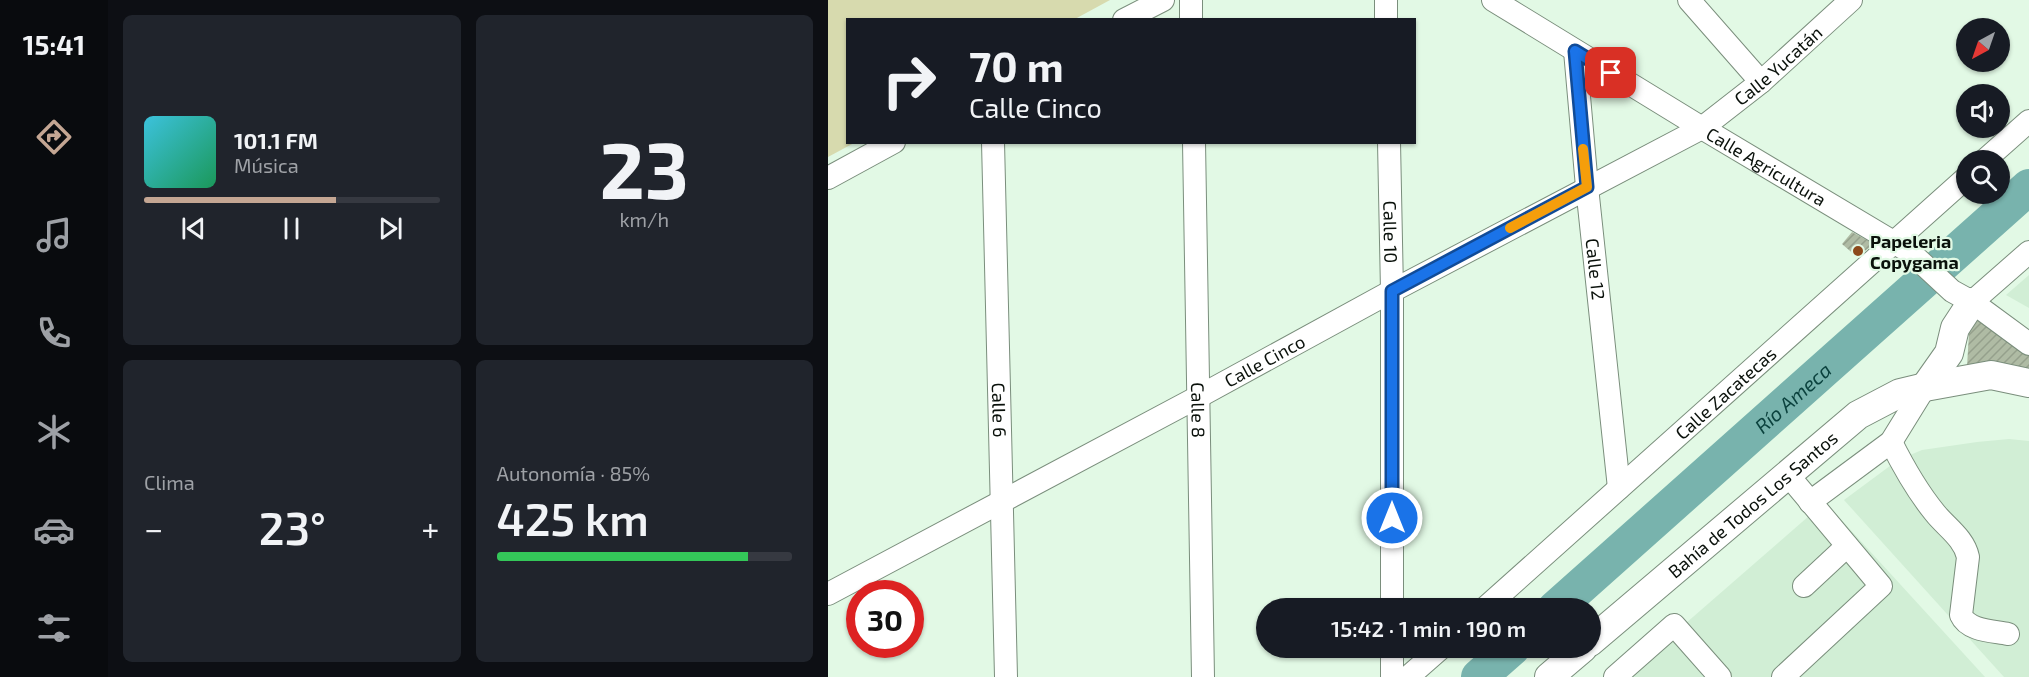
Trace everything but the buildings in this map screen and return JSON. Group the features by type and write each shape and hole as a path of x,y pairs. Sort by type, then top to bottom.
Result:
{"main road":[{"path":"1926,387 1949,353 1962,296"},
{"name":"Bahía de Todos Los Santos","path":"1601,633 1858,415 1900,393 1926,387 1991,375 2029,383"},
{"path":"1549,677 1571,658"}],"street":[{"path":"1129,11 1163,0"},
{"path":"1191,0 1191,18"},
{"path":"1386,0 1386,18"},
{"name":"Calle Agricultura","path":"1493,0 1902,247 1962,296 2029,344"},
{"path":"1689,0 1761,82"},
{"name":"Calle Yucatán","path":"1702,128 1761,82 1851,0"},
{"name":"Calle 12","path":"1575,51 1619,488"},
{"path":"1996,150 2029,121"},
{"name":"Calle Cinco","path":"828,594 1587,187 1702,128"},
{"path":"828,178 890,144"},
{"name":"Calle 6","path":"993,144 1006,677"},
{"name":"Calle 8","path":"1194,144 1203,677"},
{"name":"Calle 10","path":"1389,144 1392,291 1392,598"},
{"name":"Calle Zacatecas","path":"1496,598 1619,488 1902,247 1956,188"},
{"path":"1962,296 2029,252"},
{"path":"1810,502 1891,442 1926,387"},
{"path":"1891,442 1904,467 1934,512 1966,548 1968,556 1961,615 1964,621 1971,626 2008,634"},
{"path":"1783,677 1881,586 1788,475"},
{"path":"1804,586 1847,546"},
{"path":"1615,677 1674,625 1720,677"},
{"path":"1392,658 1392,677"},
{"path":"1408,677 1429,658"}],"shaded area":[{"path":"828,0 1110,0 1077,18 846,18 846,144 852,144 828,157"},
{"path":"2029,275 2029,308 2006,295"},
{"path":"2009,439 2029,441 2029,677 2004,677 1844,500 1898,460 1922,450"},
{"path":"1825,502 1985,677 1624,677"}],"waterway":[{"name":"Río Ameca","path":"1567,598 2029,187"},
{"name":"Río Ameca","path":"1479,677 1501,658"}],"slow traffic":[{"path":"1510,228 1587,187 1583,149"}],"place":[{"name":"Papeleria Copygama","path":"1858,251"}],"route":[{"path":"1392,518 1392,291 1587,187 1575,51 1611,73"}]}
